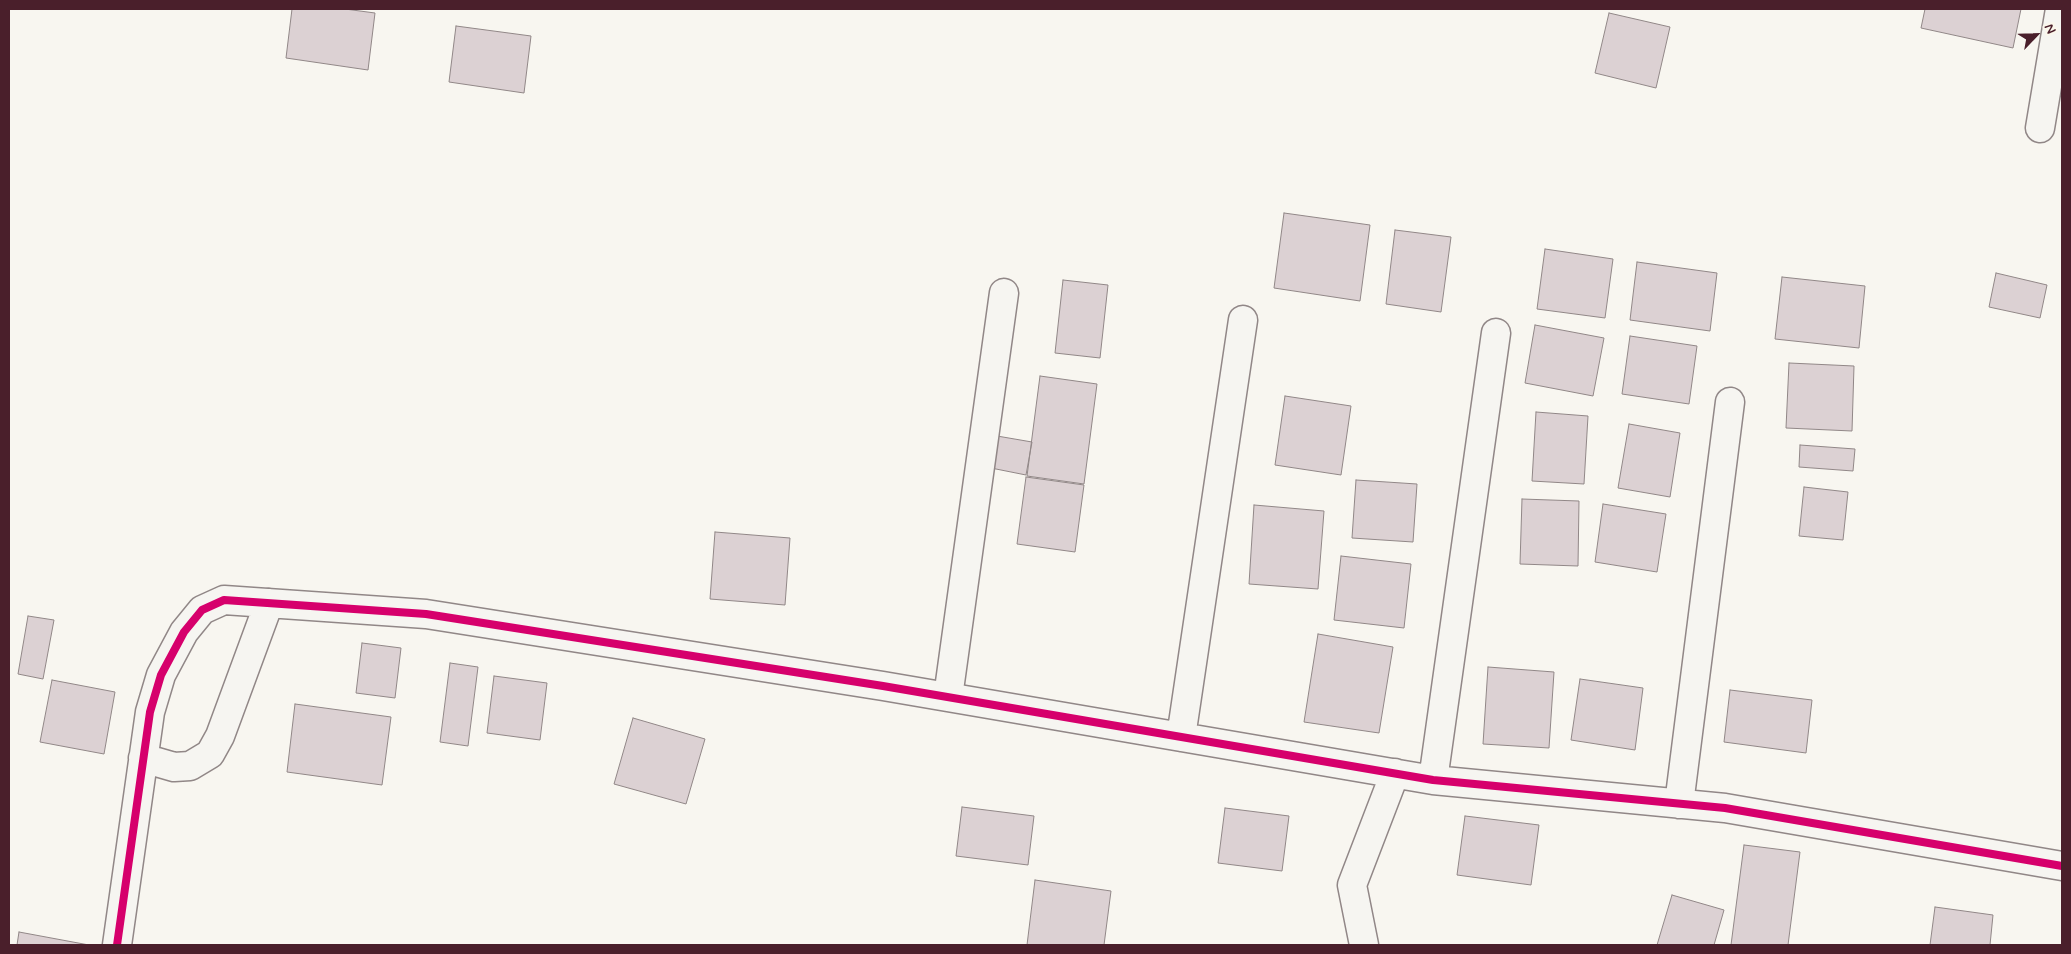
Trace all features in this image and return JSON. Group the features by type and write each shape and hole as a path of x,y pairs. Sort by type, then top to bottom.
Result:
{"street":[{"path":"2040,128 2060,9"},
{"path":"948,697 1004,293"},
{"path":"1181,736 1244,320"},
{"path":"1433,780 1496,333"},
{"path":"1679,804 1730,402"},
{"path":"117,945 150,712 161,675 184,632 202,610 224,600 426,614 948,697 1433,780 1725,808 2062,866"},
{"path":"143,758 174,767 190,766 210,754 220,736 268,603"},
{"path":"1364,945 1352,885 1395,773"}],"building":[{"path":"292,9 345,9 375,13 368,70 286,58"},
{"path":"1925,9 2021,9 2013,48 1921,28"},
{"path":"1609,13 1670,27 1656,88 1595,73"},
{"path":"456,26 531,36 524,93 449,82"},
{"path":"1284,213 1370,225 1360,301 1274,288"},
{"path":"1395,230 1451,237 1441,312 1386,304"},
{"path":"1545,249 1613,259 1605,318 1537,309"},
{"path":"1637,262 1717,273 1710,331 1630,320"},
{"path":"1996,273 2047,285 2040,318 1989,307"},
{"path":"1782,277 1865,286 1859,348 1775,339"},
{"path":"1063,280 1108,285 1100,358 1055,353"},
{"path":"1535,325 1604,338 1593,396 1525,383"},
{"path":"1630,336 1697,346 1689,404 1622,394"},
{"path":"1789,363 1854,366 1852,431 1786,428"},
{"path":"1040,376 1097,384 1084,484 1027,476"},
{"path":"1285,396 1351,406 1341,475 1275,465"},
{"path":"1536,412 1588,416 1584,484 1532,481"},
{"path":"1629,424 1680,433 1670,497 1618,488"},
{"path":"997,436 1032,442 1026,475 991,468"},
{"path":"1800,445 1855,449 1853,471 1799,467"},
{"path":"1026,477 1084,485 1075,552 1017,544"},
{"path":"1356,480 1417,484 1413,542 1352,538"},
{"path":"1804,487 1848,492 1843,540 1799,536"},
{"path":"1522,499 1579,501 1578,566 1520,564"},
{"path":"1603,504 1666,514 1657,572 1595,562"},
{"path":"1254,505 1324,511 1318,589 1249,584"},
{"path":"715,532 790,538 785,605 710,599"},
{"path":"1341,556 1411,564 1404,628 1334,620"},
{"path":"28,616 54,620 43,679 18,674"},
{"path":"1318,634 1393,647 1379,733 1304,722"},
{"path":"362,643 401,648 395,698 356,693"},
{"path":"450,663 478,667 468,746 440,742"},
{"path":"1488,667 1554,672 1549,748 1483,744"},
{"path":"494,676 547,683 540,740 487,733"},
{"path":"1580,679 1643,688 1635,750 1571,740"},
{"path":"52,680 115,692 104,754 40,742"},
{"path":"1730,690 1812,700 1806,753 1724,742"},
{"path":"295,704 391,717 382,785 287,772"},
{"path":"633,718 705,739 686,804 614,784"},
{"path":"962,807 1034,816 1028,865 956,856"},
{"path":"1225,808 1289,816 1282,871 1218,863"},
{"path":"1465,816 1539,825 1531,885 1457,875"},
{"path":"1744,845 1800,852 1788,945 1731,945"},
{"path":"1035,880 1111,891 1104,945 1027,945"},
{"path":"1672,895 1724,910 1714,945 1657,945"},
{"path":"1935,907 1993,915 1990,945 1930,945"},
{"path":"19,932 89,945 17,945"}],"cycle path":[{"path":"117,945 150,712 161,675 184,632 202,610 224,600 426,614 883,686 1433,780 1725,808 2062,866"}]}
